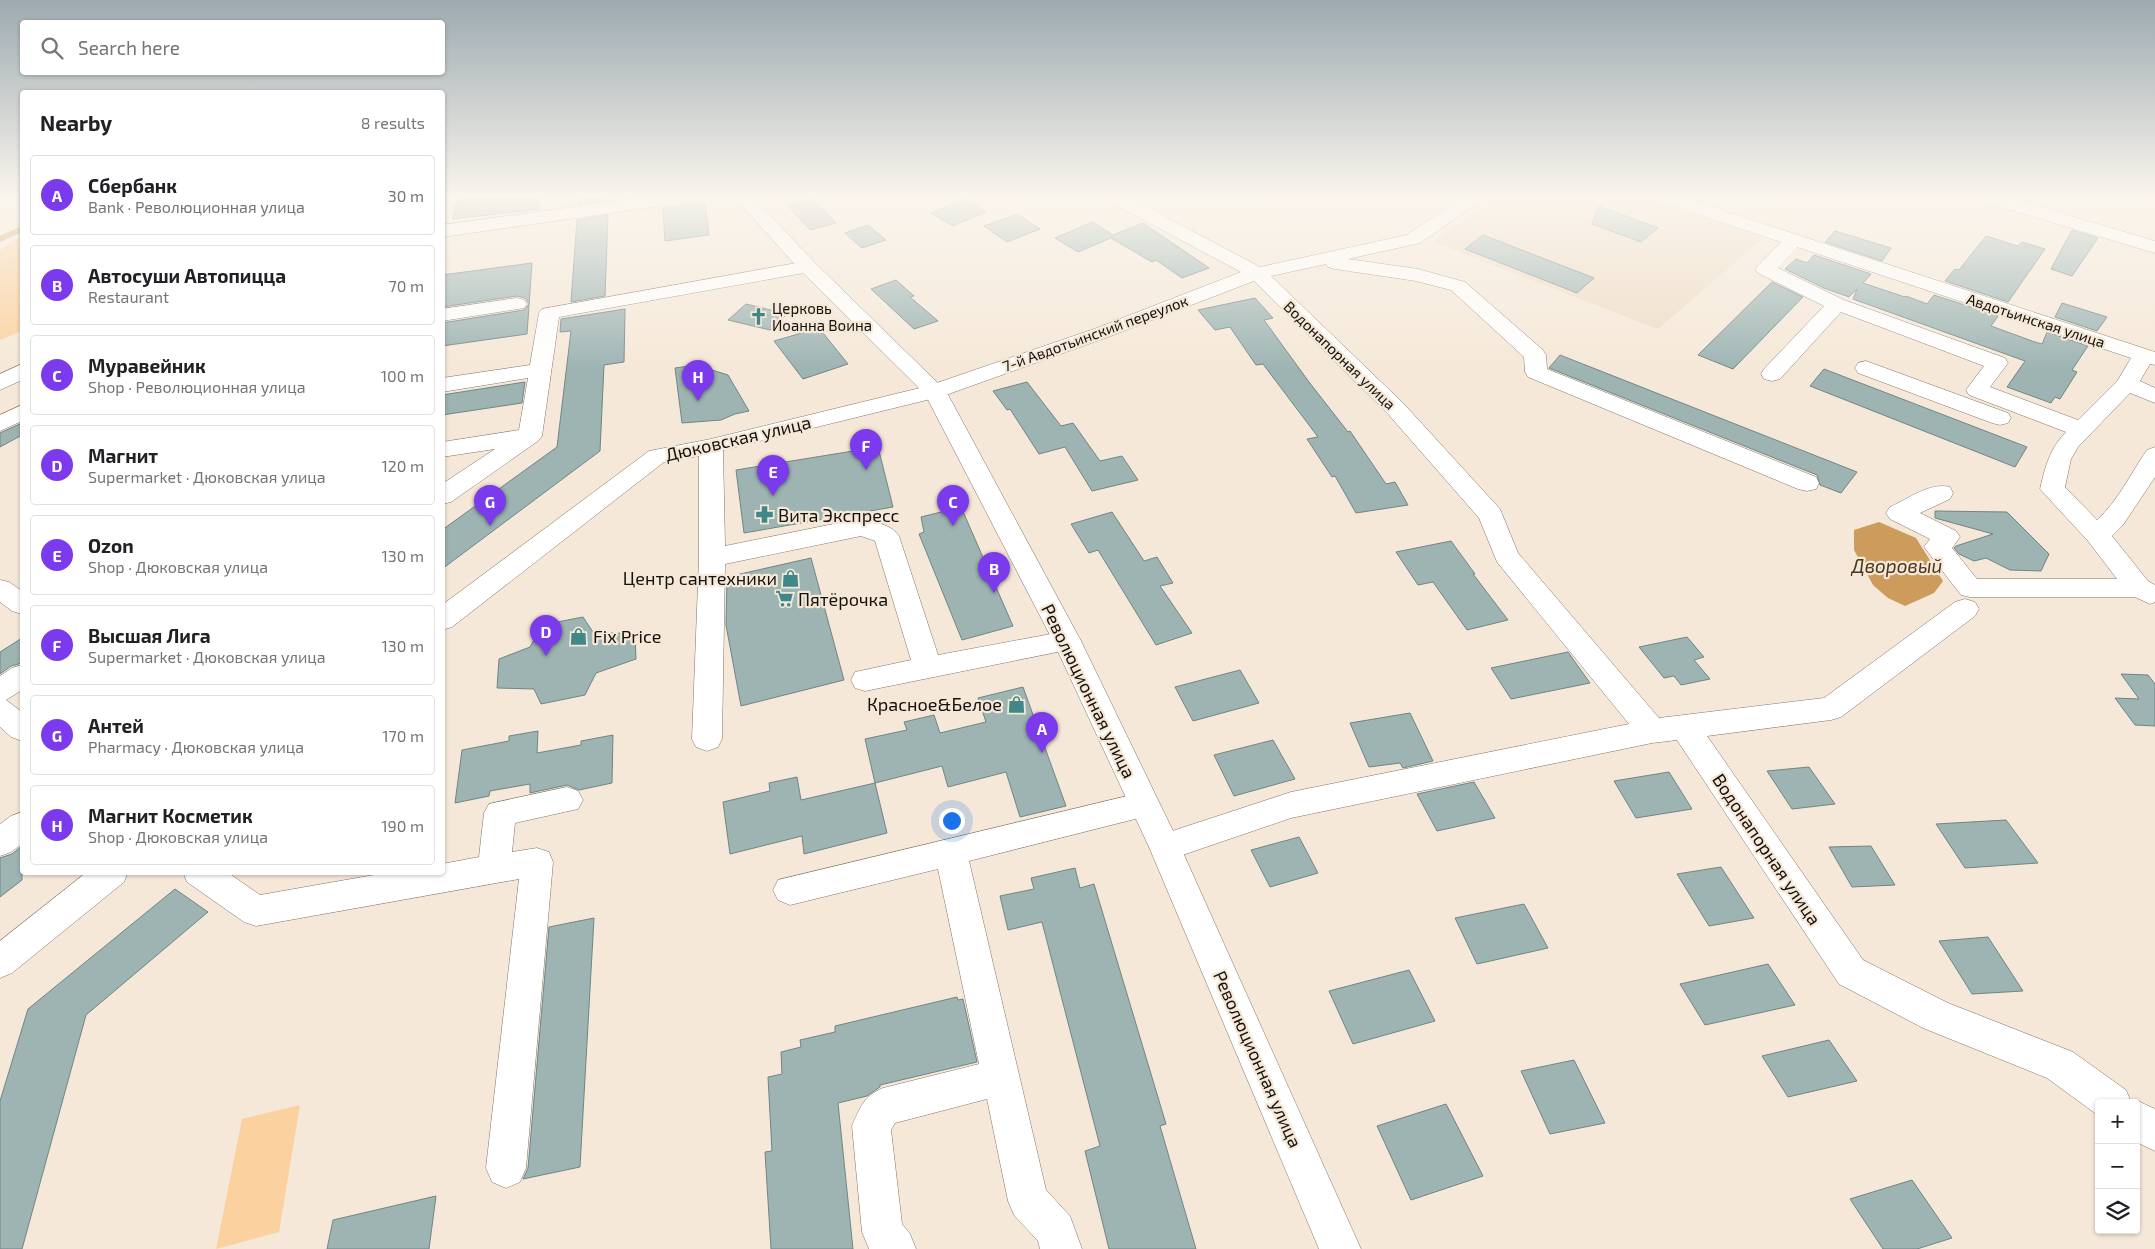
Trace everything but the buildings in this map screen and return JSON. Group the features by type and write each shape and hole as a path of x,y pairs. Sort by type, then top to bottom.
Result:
{"street":[{"name":"Революционная улица","path":"796,254 935,391 1068,641 1165,847 1340,1249"},
{"name":"Водонапорная улица","path":"1220,254 1257,274 1396,409 1491,515 1506,556 1652,731"},
{"name":"7-й Авдотьинский переулок","path":"935,391 1102,332 1257,274 1342,254"},
{"path":"1780,254 1765,269 1837,304 1997,363 1977,390 2074,436"},
{"name":"Авдотьинская улица","path":"1837,254 2150,357"},
{"path":"1315,260 1418,274 1458,286 1535,355 1536,372 1807,483"},
{"path":"445,494 530,436 549,313 808,267"},
{"path":"445,316 517,304"},
{"path":"1772,374 1837,304"},
{"path":"2147,593 2097,534 2052,489 2059,459 2074,436 2127,384 2150,357"},
{"path":"1866,368 2074,436"},
{"path":"445,385 540,370"},
{"path":"0,383 20,372"},
{"path":"2127,384 2155,396"},
{"name":"Дюковская улица","path":"445,618 657,456 711,446 935,391"},
{"path":"0,424 20,413"},
{"path":"445,450 530,436"},
{"path":"707,739 712,558 711,446"},
{"path":"2097,534 2114,519 2151,465 2155,455"},
{"path":"1941,493 1899,513 1946,537 1937,547 1970,588 2147,593"},
{"path":"712,558 863,527 886,536 928,668"},
{"path":"0,589 20,603"},
{"path":"1165,847 1291,805 1652,731 1831,710 1966,609"},
{"path":"865,680 1068,641"},
{"path":"0,691 20,677"},
{"path":"0,710 20,727"},
{"name":"Водонапорная улица","path":"1684,726 1851,972 1936,1016 2060,1065 2107,1099"},
{"path":"494,869 500,814 567,800"},
{"path":"790,890 1144,805"},
{"path":"0,842 20,827"},
{"path":"951,852 1028,1201 1056,1230 1061,1249"},
{"path":"203,875 256,911 537,862 506,1168"},
{"path":"0,962 108,875"},
{"path":"895,1249 882,1232 871,1126 883,1107 1001,1077"},
{"path":"2140,1122 2155,1132"}],"shaded area":[{"path":"0,254 20,254 20,332 0,340"},
{"path":"1465,254 1744,254 1658,329"},
{"path":"300,1105 279,1232 216,1249 242,1119"}],"water":[{"name":"Дворовый","path":"1879,522 1916,538 1943,581 1934,593 1905,606 1888,598 1873,585 1854,550 1854,530"}],"place":[{"name":"Церковь Иоанна Воина","path":"758,317"},
{"name":"Магнит Косметик","path":"698,401"},
{"name":"Высшая Лига","path":"866,470"},
{"name":"Ozon","path":"773,496"},
{"name":"Вита Экспресс","path":"764,515"},
{"name":"Антей","path":"490,526"},
{"name":"Муравейник","path":"953,526"},
{"name":"Центр сантехники","path":"791,578"},
{"name":"Автосуши Автопицца","path":"994,593"},
{"name":"Пятёрочка","path":"784,599"},
{"name":"Fix Price","path":"579,636"},
{"name":"Магнит","path":"546,656"},
{"name":"Красное&Белое","path":"1016,704"},
{"name":"Сбербанк","path":"1042,753"}]}
